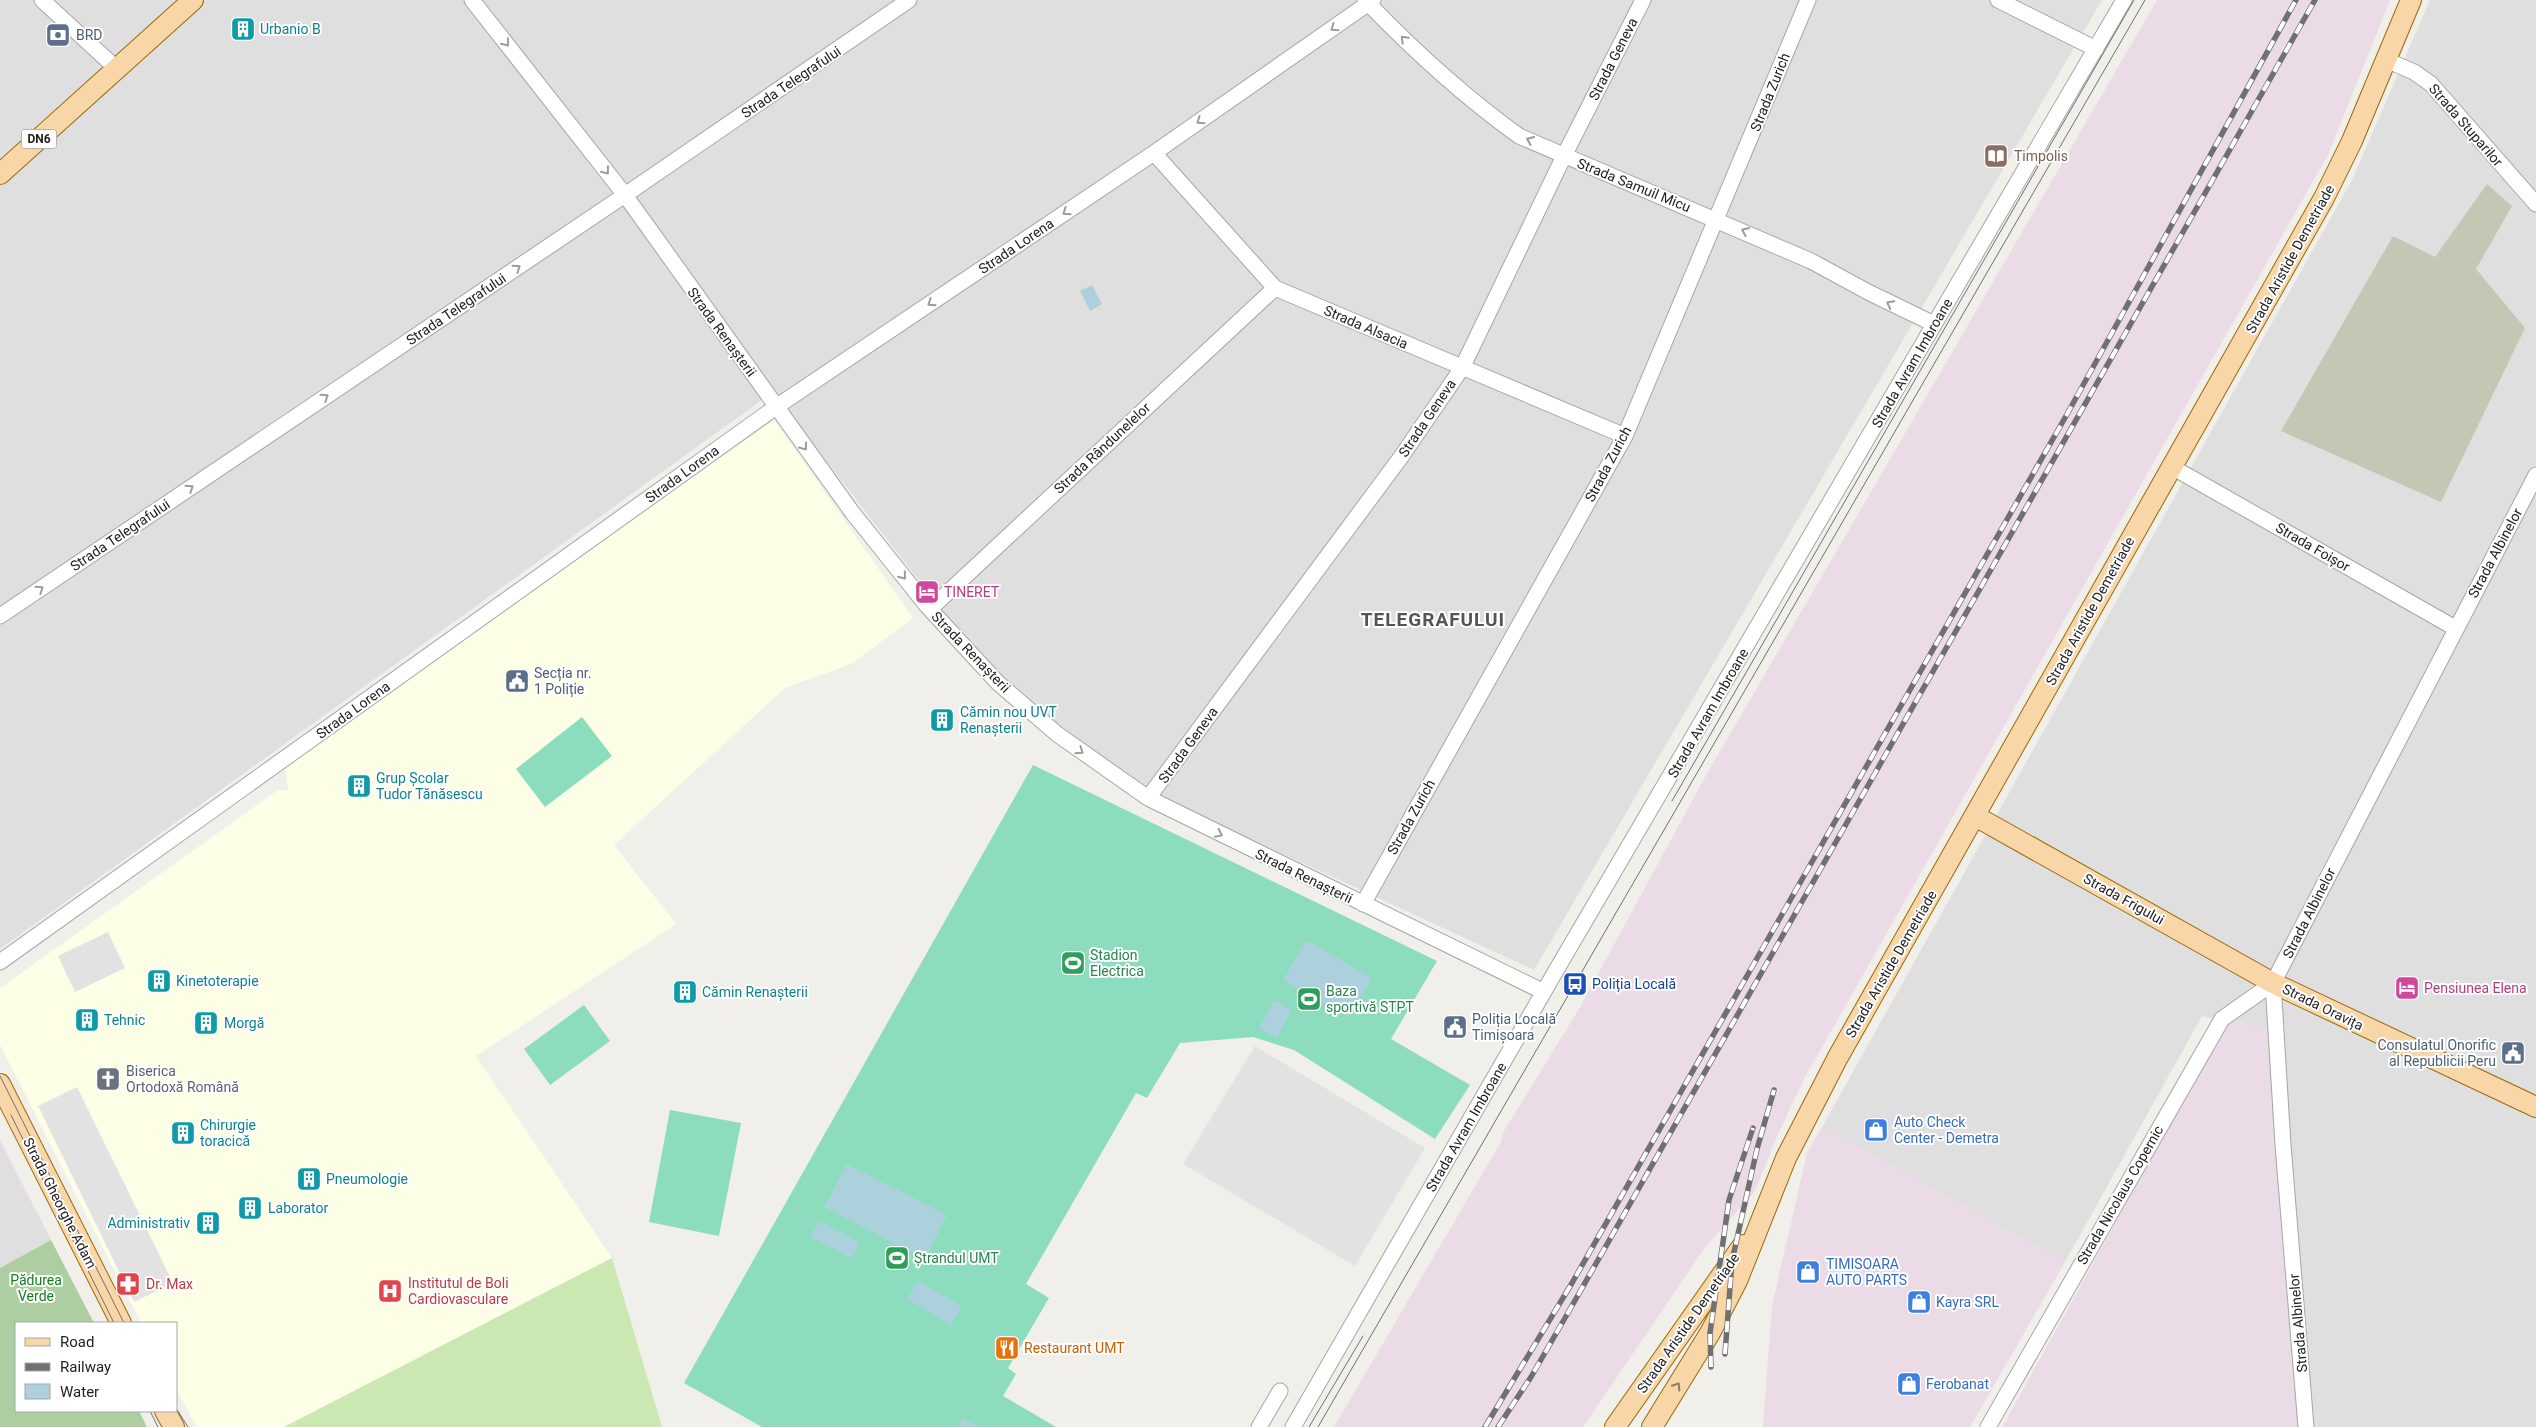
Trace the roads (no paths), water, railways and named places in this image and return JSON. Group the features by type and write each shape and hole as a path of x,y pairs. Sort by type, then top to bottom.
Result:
{"main road":[{"name":"DN6","path":"0,174 193,0"},
{"name":"Strada Aristide Demetriade","path":"1652,1427 1719,1316 1737,1281 1760,1218 1805,1118 2339,171 2411,0"},
{"name":"Strada Frigului","path":"1975,816 2273,983"},
{"name":"Strada Oravița","path":"2273,983 2536,1107"},
{"name":"Strada Gheorghe Adam","path":"0,1084 120,1322"},
{"name":"Strada Aristide Demetriade","path":"1615,1427 1760,1218"},
{"path":"166,1412 174,1427"}],"street":[{"path":"42,0 117,69"},
{"name":"Strada Telegrafului","path":"0,616 624,195 909,0"},
{"name":"Strada Geneva","path":"1148,798 1401,457 1462,368 1564,156 1643,0"},
{"name":"Strada Zurich","path":"1362,904 1625,436 1718,219 1808,0"},
{"path":"1998,0 2096,49"},
{"name":"Strada Avram Imbroane","path":"1293,1427 1544,992 2124,0"},
{"name":"Strada Samuil Micu","path":"1369,1 1435,71 1484,111 1519,136 1718,219 1811,261 1868,292 1934,324"},
{"name":"Strada Lorena","path":"0,962 776,407 1154,153 1369,1"},
{"name":"Strada Renașterii","path":"474,2 624,195 852,512 930,608 997,682 1057,734 1148,798 1544,992"},
{"name":"Strada Stuparilor","path":"2386,60 2414,72 2431,84 2536,204"},
{"name":"Strada Alsacia","path":"1154,153 1275,288 1625,436"},
{"name":"Strada Rândunelelor","path":"930,608 1275,288"},
{"name":"Strada Foișor","path":"2172,467 2455,628"},
{"name":"Strada Albinelor","path":"2306,1427 2283,1145 2273,983 2455,628 2536,475"},
{"name":"Strada Nicolaus Copernic","path":"1988,1427 2222,1019 2273,983"},
{"path":"1259,1427 1280,1391"}],"water":[{"path":"1092,285 1102,304 1090,311 1080,291"},
{"path":"1306,940 1372,978 1349,1017 1283,980"},
{"path":"1274,1000 1292,1010 1277,1038 1259,1028"},
{"path":"847,1164 947,1215 925,1259 824,1207"},
{"path":"819,1221 860,1242 852,1258 811,1237"},
{"path":"918,1281 962,1306 951,1325 907,1299"},
{"path":"963,1418 979,1427 958,1427"}],"tram line":[{"path":"1672,801 2134,0"},
{"path":"1318,1427 2145,0"},
{"path":"0,1076 123,1322"},
{"path":"11,1115 114,1322"},
{"path":"1309,1427 1363,1336"},
{"path":"178,1411 188,1427"},
{"path":"150,1412 158,1427"}],"railway":[{"path":"1485,1427 1572,1283 2066,416 2296,0"},
{"path":"1498,1427 1531,1377 1569,1311 2315,0"},
{"path":"1725,1354 1732,1261 1757,1149 1774,1090"},
{"path":"1711,1367 1710,1333 1729,1200 1753,1128"}],"place":[{"name":"Urbanio B","path":"243,29"},
{"name":"BRD","path":"58,35"},
{"name":"Timpolis","path":"1996,156"},
{"name":"TINERET","path":"927,592"},
{"name":"Secția nr. 1 Poliție","path":"517,681"},
{"name":"Cămin nou UVT Renașterii","path":"942,720"},
{"name":"Grup Școlar Tudor Tănăsescu","path":"359,786"},
{"name":"Stadion Electrica","path":"1073,963"},
{"name":"Kinetoterapie","path":"159,981"},
{"name":"Poliția Locală","path":"1575,984"},
{"name":"Pensiunea Elena","path":"2407,988"},
{"name":"Cămin Renașterii","path":"685,992"},
{"name":"Baza sportivă STPT","path":"1309,999"},
{"name":"Tehnic","path":"87,1020"},
{"name":"Morgă","path":"206,1023"},
{"name":"Poliția Locală Timișoara","path":"1455,1027"},
{"name":"Consulatul Onorific al Republicii Peru","path":"2513,1053"},
{"name":"Biserica Ortodoxă Română","path":"108,1079"},
{"name":"Auto Check Center - Demetra","path":"1876,1130"},
{"name":"Chirurgie toracică","path":"183,1133"},
{"name":"Pneumologie","path":"309,1179"},
{"name":"Laborator","path":"250,1208"},
{"name":"Administrativ","path":"208,1223"},
{"name":"Ștrandul UMT","path":"897,1258"},
{"name":"TIMISOARA AUTO PARTS","path":"1808,1272"},
{"name":"Dr. Max","path":"128,1284"},
{"name":"Institutul de Boli Cardiovasculare","path":"390,1291"},
{"name":"Kayra SRL","path":"1919,1302"},
{"name":"Restaurant UMT","path":"1007,1348"},
{"name":"Ferobanat","path":"1909,1384"}],"district":[{"name":"TELEGRAFULUI","path":"1433,619"}],"park label":[{"name":"Pădurea Verde","path":"36,1288"}]}
